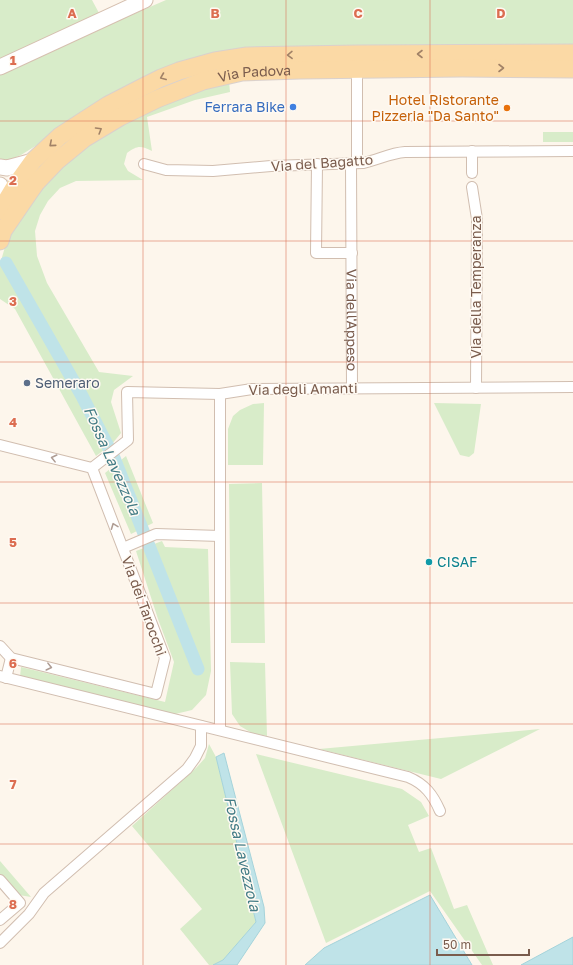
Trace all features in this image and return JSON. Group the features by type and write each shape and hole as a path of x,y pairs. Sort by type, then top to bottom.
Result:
{"main road":[{"name":"Via Padova","path":"0,241 4,231 6,206 33,161 60,136 108,105 161,78 179,71 215,61 300,70 357,61 573,53"},
{"name":"Via Padova","path":"357,61 462,68 569,70"},
{"name":"Via Padova","path":"6,206 29,193 36,183 57,161 85,138 120,117 157,98 203,81 241,64"}],"street":[{"path":"0,67 145,0"},
{"name":"Via dell'Appeso","path":"352,388 352,253 357,61"},
{"path":"472,151 472,173"},
{"name":"Via del Bagatto","path":"144,164 166,170 213,171 271,166 354,163 372,161 398,152 573,151"},
{"path":"0,167 7,168 33,161"},
{"name":"Via dell'Appeso","path":"317,164 316,253 352,253"},
{"path":"0,185 6,206"},
{"name":"Via della Temperanza","path":"472,187 477,219 476,388"},
{"name":"Via degli Amanti","path":"92,468 128,440 127,392 220,394 252,389 573,387"},
{"path":"220,394 220,730"},
{"path":"0,444 92,468"},
{"name":"Via dei Tarocchi","path":"11,658 156,694 165,658 92,468"},
{"path":"123,548 156,534 220,536"},
{"path":"0,646 11,658 3,677 408,777 416,781 427,790 434,799 440,811"},
{"path":"0,943 30,914 44,893 187,769 196,758 201,746 201,726"},
{"path":"0,880 30,914"},
{"path":"0,920 20,903"}],"green space":[{"path":"0,0 92,0 106,26 166,0 573,0 573,47 242,49 75,117 21,155 11,159 2,160 0,159"},
{"path":"229,81 230,92 195,100 147,117 152,151 141,147 133,149 127,153 124,164 128,171 143,180 76,181 60,188 48,201 40,215 35,231 37,256 47,283 99,372 133,376 114,390 111,402 121,433 112,444 96,456 15,309 0,299 0,264 5,247 19,219 40,188 65,161 134,115"},
{"path":"543,132 573,132 573,142 543,142"},
{"path":"264,403 263,465 228,465 228,429 233,416 240,410 253,404"},
{"path":"434,403 481,404 474,453 469,457 460,455"},
{"path":"126,456 153,523 131,534 105,473"},
{"path":"262,483 265,643 231,643 229,484"},
{"path":"162,541 165,547 208,549 211,671 206,695 192,710 171,715 20,677 21,667 165,702 174,662 158,619 136,551"},
{"path":"230,662 265,663 267,736 252,733 240,726 232,714"},
{"path":"540,729 441,779 319,749"},
{"path":"209,744 216,757 256,922 223,960 213,965 209,965 180,929 202,909 132,826 197,767 205,758"},
{"path":"256,754 402,789 421,802 429,816 408,825 419,852 431,848 454,909 467,905 493,965 482,965 430,891 326,943"},
{"path":"0,861 31,897 19,895 0,874"}],"water":[{"path":"224,753 264,907 265,923 237,965 213,965 223,960 256,922 216,757"},
{"path":"430,895 472,965 305,965 324,948"},
{"path":"573,937 573,965 521,965"}],"waterway":[{"name":"Fossa Lavezzola","path":"6,263 82,396 114,458 198,669"}],"place":[{"name":"Ferrara Bike","path":"293,107"},
{"name":"Hotel Ristorante Pizzeria \"Da Santo\"","path":"507,108"},
{"name":"Semeraro","path":"27,383"},
{"name":"CISAF","path":"429,562"}]}
